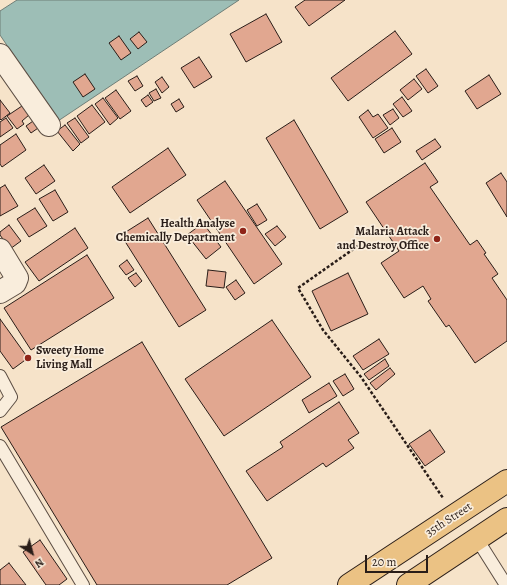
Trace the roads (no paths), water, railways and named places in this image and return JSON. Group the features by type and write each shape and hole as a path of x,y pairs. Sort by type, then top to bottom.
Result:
{"main road":[{"name":"35th Street","path":"349,585 455,517 507,481"},
{"path":"408,585 507,519"}],"street":[{"path":"0,55 49,125"},
{"path":"0,250 17,278 15,282 0,292"}],"lane":[{"path":"0,376 11,397 0,411"},
{"path":"0,446 83,585"},
{"path":"477,539 506,585"}],"water":[{"path":"17,0 239,0 58,121 0,35 0,11"}],"place":[{"name":"Health Analyse Chemically Department","path":"243,231"},
{"name":"Malaria Attack and Destroy Office","path":"437,239"},
{"name":"Sweety Home Living Mall","path":"28,358"}]}
